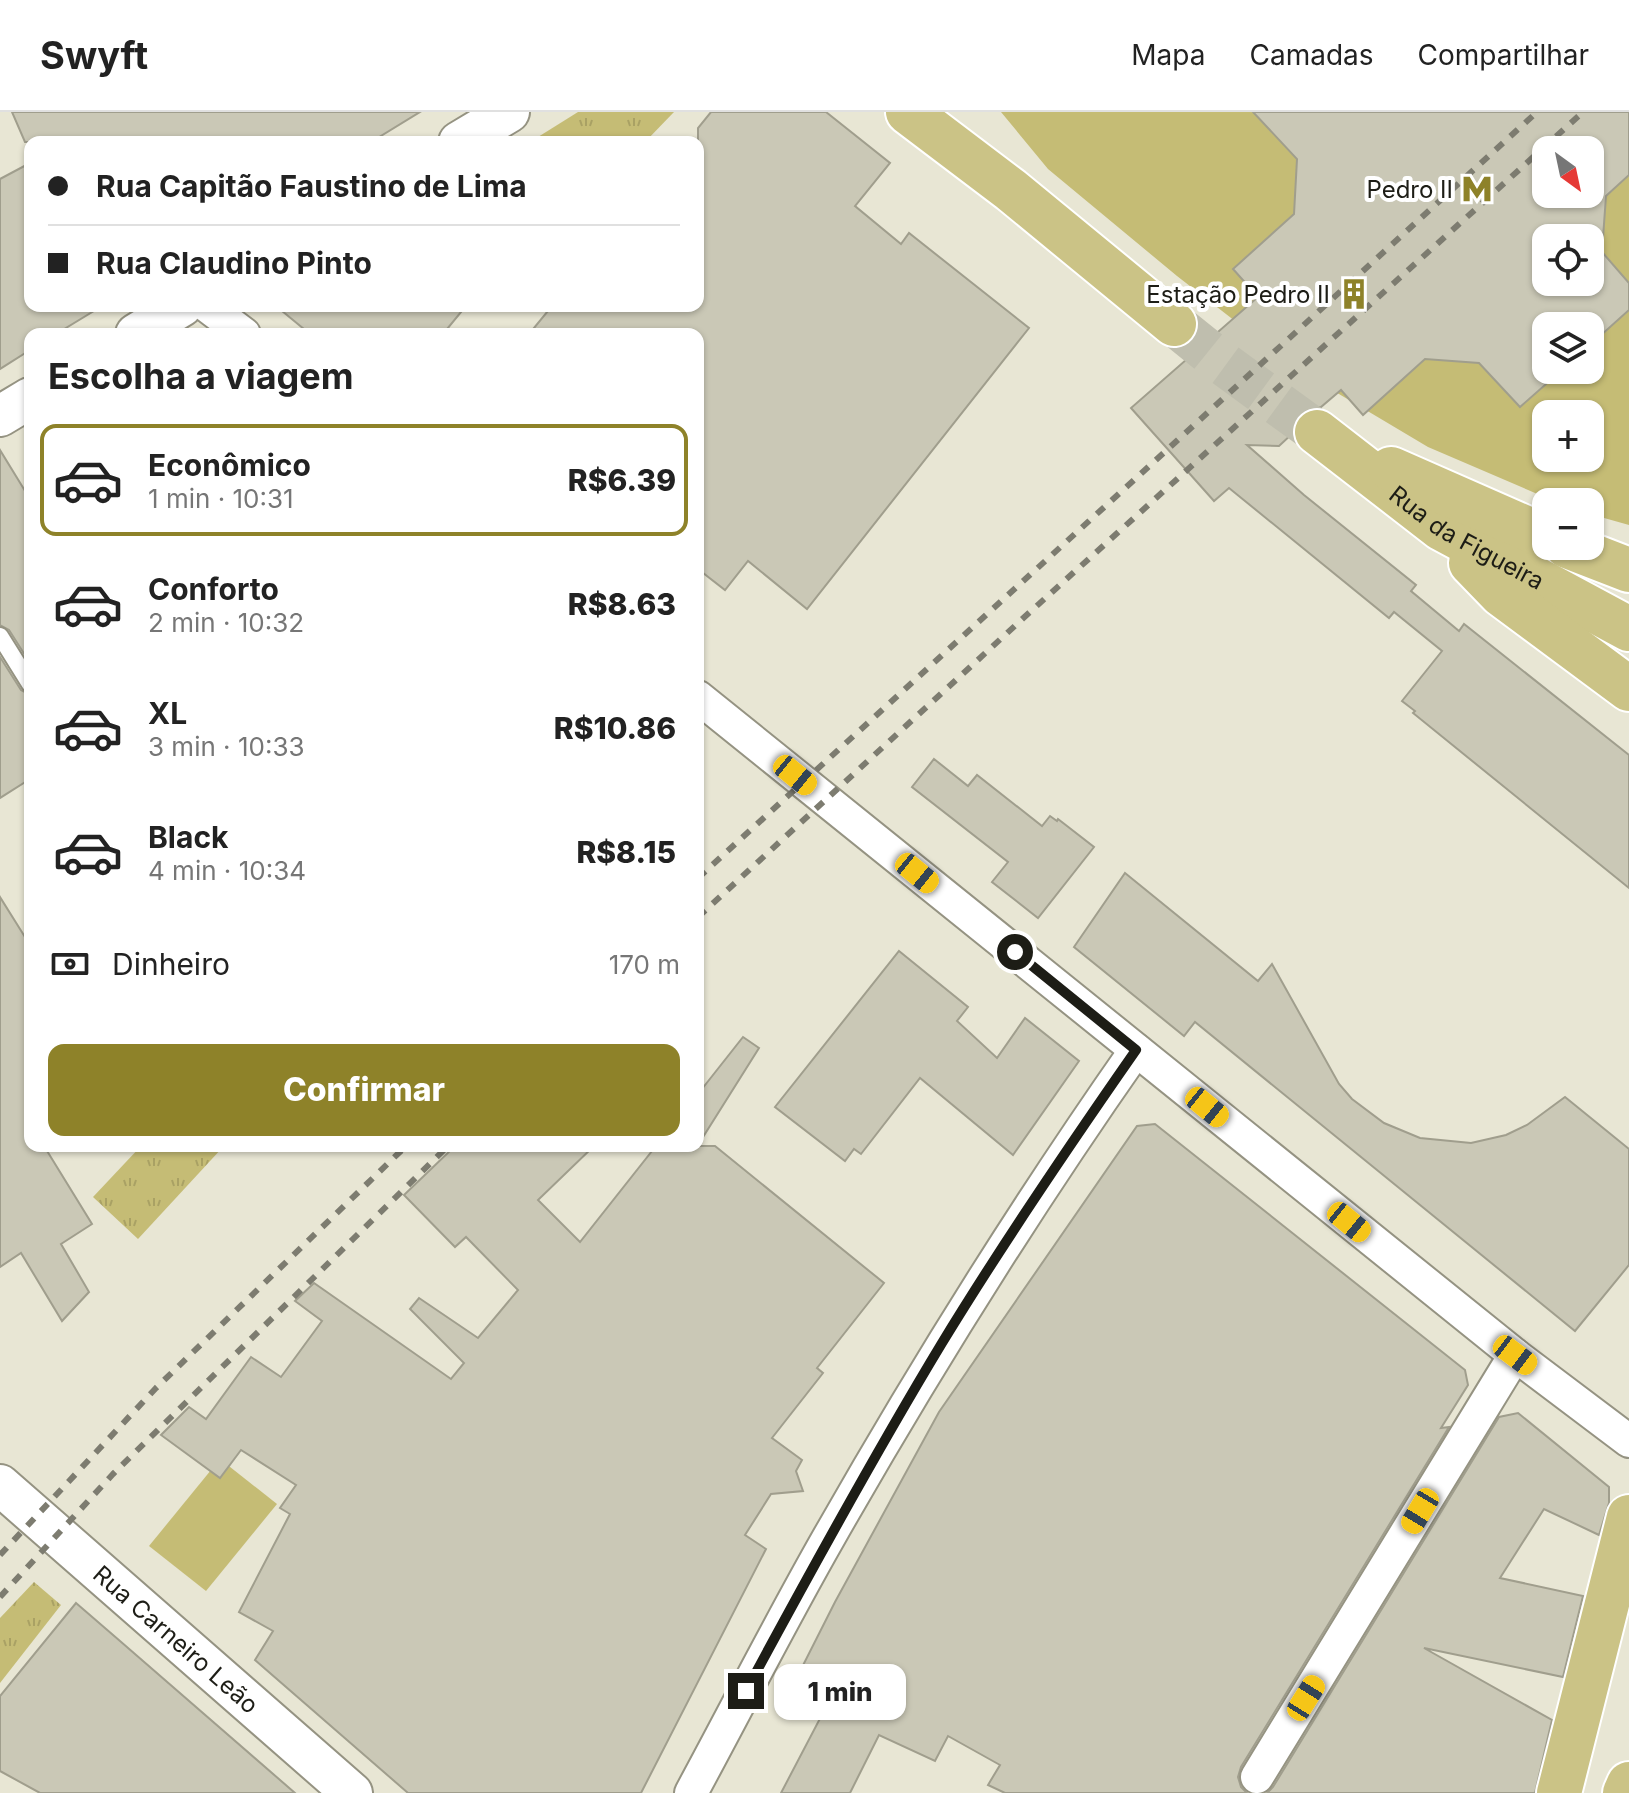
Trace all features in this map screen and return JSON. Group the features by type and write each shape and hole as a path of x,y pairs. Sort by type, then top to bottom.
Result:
{"main road":[{"path":"908,112 1011,190 1174,324"},
{"path":"951,112 1011,190"},
{"name":"Rua da Figueira","path":"1532,531 1325,438 1441,528 1629,629"},
{"path":"1441,528 1501,594 1629,689"},
{"path":"1603,560 1629,570"},
{"path":"1559,1793 1629,1517"},
{"path":"1625,1793 1629,1784"}],"street":[{"path":"469,136 509,112"},
{"path":"146,328 172,312"},
{"path":"215,312 236,328"},
{"path":"0,416 24,402"},
{"path":"704,702 1515,1355 1629,1441"},
{"path":"691,1793 827,1539 943,1342 1091,1113 1136,1050"},
{"path":"1257,1777 1515,1355"},
{"name":"Rua Carneiro Leão","path":"0,1485 352,1793"}],"lane":[{"path":"0,636 24,674"}],"green space":[{"path":"578,112 674,112 651,136 540,136"},
{"path":"1001,112 1629,112 1629,525 1604,518 1604,488 1532,488 1532,492 1428,447 1297,369 1177,276 1048,169"},
{"path":"135,1152 218,1152 138,1239 93,1197"},
{"path":"220,1459 277,1504 206,1591 149,1546"},
{"path":"34,1582 61,1605 0,1683 0,1618"}],"building":[{"path":"12,112 420,112 381,136 24,136 24,140"},
{"path":"711,112 826,112 890,163 855,206 901,244 909,233 1029,328 807,609 748,561 725,590 704,574 704,328 534,328 547,312 704,312 704,136 698,136 698,128"},
{"path":"1253,112 1629,112 1629,175 1606,196 1604,224 1532,224 1532,296 1604,296 1604,254 1629,283 1629,310 1604,332 1604,312 1532,312 1532,384 1546,384 1520,407 1479,363 1425,359 1363,415 1341,390 1321,407 1308,409 1298,416 1293,433 1279,446 1247,445 1416,585 1411,591 1459,631 1464,624 1629,755 1629,888 1402,701 1442,651 1394,612 1389,618 1229,488 1214,501 1131,408 1258,297 1233,269 1294,214 1297,159"},
{"path":"24,166 24,312 92,312 66,328 24,328 24,354 0,369 0,179"},
{"path":"283,312 461,312 448,328 303,328"},
{"path":"0,450 24,489 24,654 9,630 0,625"},
{"path":"0,657 24,692 24,783 0,798"},
{"path":"934,759 968,786 977,775 1042,826 1050,816 1058,819 1094,847 1038,918 992,882 1008,862 912,787"},
{"path":"1125,873 1258,981 1272,964 1339,1084 1352,1099 1384,1123 1420,1138 1471,1143 1506,1135 1527,1125 1565,1097 1629,1149 1629,1265 1575,1331 1195,1022 1184,1036 1074,947"},
{"path":"0,897 24,935 24,1152 48,1152 92,1224 61,1244 89,1292 62,1321 21,1253 0,1267"},
{"path":"899,951 968,1007 957,1021 997,1058 1025,1018 1079,1061 1013,1155 920,1078 861,1154 854,1149 845,1161 775,1107"},
{"path":"743,1037 759,1048 704,1135 704,1086"},
{"path":"1155,1124 1465,1370 1468,1385 1441,1428 1449,1427 1241,1767 1238,1777 1247,1793 1005,1793 988,1785 1000,1765 948,1736 935,1761 879,1735 850,1793 781,1793 825,1709 789,1693 939,1412 1137,1126"},
{"path":"704,1146 715,1146 884,1283 817,1368 823,1373 772,1438 802,1460 796,1471 803,1491 771,1494 745,1535 766,1549 641,1793 408,1793 255,1660 273,1631 239,1612 290,1514 280,1508 296,1485 241,1450 220,1478 161,1435 189,1407 206,1419 251,1357 281,1377 322,1321 295,1301 314,1283 451,1379 464,1363 410,1309 419,1298 478,1338 518,1290 466,1237 455,1247 404,1195 449,1152 588,1152 538,1200 580,1242 651,1152 704,1152"},
{"path":"1518,1413 1609,1487 1609,1503 1599,1535 1544,1509 1500,1578 1583,1596 1563,1677 1424,1648 1552,1720 1535,1793 1267,1793 1499,1417"},
{"path":"76,1603 295,1793 40,1793 0,1771 0,1696"}],"tunnel":[{"path":"1174,324 1317,432"}],"railway":[{"path":"704,873 1537,112"},
{"path":"704,911 1583,112"},
{"path":"0,1555 156,1388 400,1152"},
{"path":"0,1597 113,1474 442,1152"}],"place":[{"name":"Pedro II","path":"1477,189"},
{"name":"Estação Pedro II","path":"1354,294"}],"route":[{"path":"746,1691 827,1539 943,1342 1091,1113 1136,1050 1015,952"}]}
